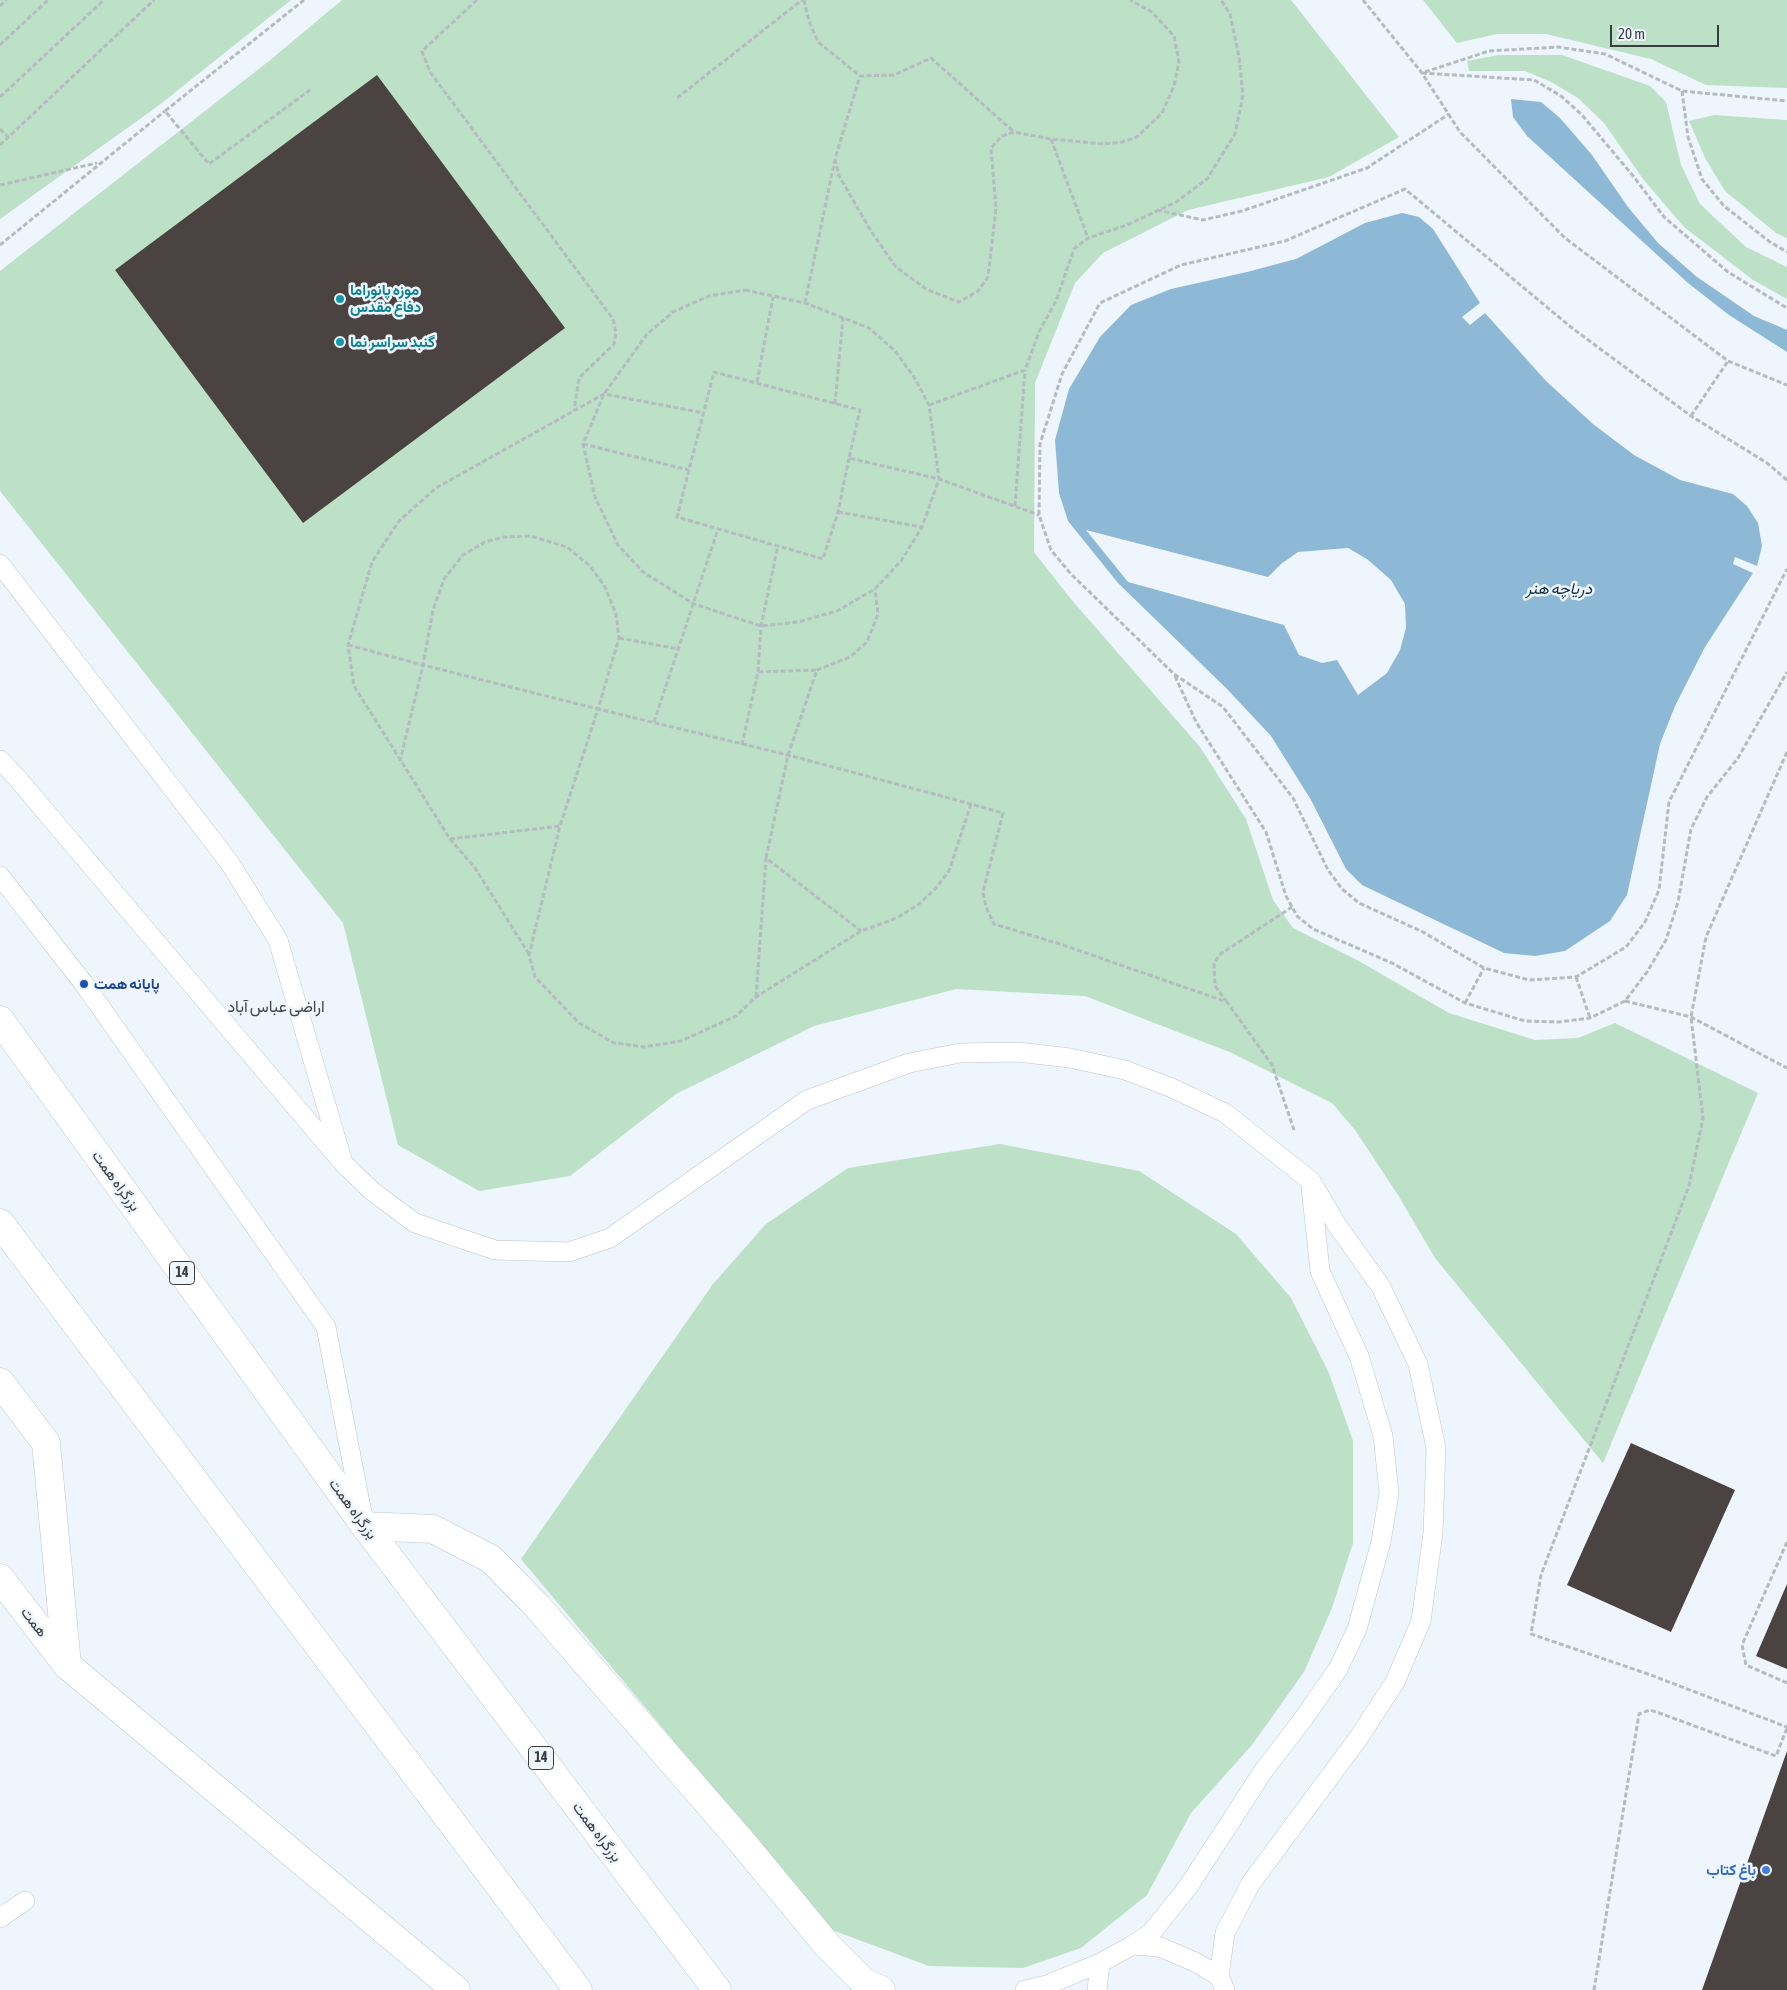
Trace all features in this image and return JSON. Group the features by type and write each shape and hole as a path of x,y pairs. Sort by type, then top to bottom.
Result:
{"main road":[{"name":"بزرگراه همت","path":"0,1020 365,1526 717,1990"},
{"path":"0,1223 578,1990"},
{"path":"0,1382 46,1443 67,1665"},
{"path":"365,1526 433,1529 492,1559 543,1612 742,1842 827,1945 864,1982 881,1990"},
{"name":"همت","path":"0,1578 67,1665 456,1990"}],"lane":[{"path":"0,564 229,862 278,940 343,1163"},
{"path":"0,760 343,1163 372,1191 415,1222 495,1250 569,1252 610,1238 807,1100 909,1063 960,1053 1018,1052 1070,1058 1125,1070 1172,1088 1225,1113 1311,1180 1337,1225 1381,1287 1418,1364 1436,1448 1433,1533 1420,1621 1395,1682 1357,1740 1251,1883 1225,1933 1222,1983"},
{"path":"0,876 84,984 326,1327 365,1526"},
{"path":"1025,1990 1047,1985 1100,1963 1151,1933 1188,1887 1264,1770 1338,1669 1357,1629 1381,1542 1388,1493 1383,1436 1359,1356 1320,1271 1311,1180"},
{"path":"0,1918 24,1901"},
{"path":"1133,1945 1160,1947 1195,1962 1222,1983"},
{"path":"1097,1990 1100,1963"}],"path":[{"path":"0,6 6,0"},
{"path":"0,45 48,0"},
{"path":"0,97 104,0"},
{"path":"0,145 154,0"},
{"path":"0,245 99,163 304,0"},
{"path":"477,0 422,51 430,72 613,320 616,333 614,344 579,378 574,411"},
{"path":"677,98 803,0 818,42 860,76 894,75 931,58 1014,132"},
{"path":"835,159 839,176 871,231 896,268 926,289 959,302 978,290 988,278 996,208 991,148 1002,136 1014,132 1051,139 1104,144 1122,142 1138,137 1162,113 1174,86 1179,62 1174,36 1152,12 1130,0"},
{"path":"1015,506 1025,370 1039,332 1056,301 1074,249 1088,238 1127,225 1176,202 1207,179 1235,134 1243,95 1239,56 1230,14 1221,0"},
{"path":"1363,0 1422,73 1460,132 1565,238 1728,361 1787,386"},
{"path":"1422,73 1489,51 1558,47 1605,54 1682,92 1787,101"},
{"path":"1422,73 1534,80 1561,96 1582,115 1634,177 1664,217 1728,272 1787,308"},
{"path":"805,303 835,159 860,76"},
{"path":"165,110 208,164 310,90"},
{"path":"1682,92 1688,137 1702,179 1724,206 1770,242 1787,252"},
{"path":"1157,210 1204,220 1242,211 1367,168 1448,114"},
{"path":"0,129 8,137"},
{"path":"1051,139 1088,238"},
{"path":"0,184 99,163"},
{"path":"1787,480 1768,463 1691,416 1572,328 1405,188 1285,241 1181,265 1100,303 1062,374 1040,444 1039,515 1052,550 1071,574 1174,674 1223,706 1293,798 1328,870 1342,889 1359,903 1423,932 1484,968 1529,980 1576,977 1626,947 1645,922 1659,890 1669,802 1787,569"},
{"path":"745,290 805,303 869,328 895,351 914,377 929,405 939,479 922,527 901,561 875,589 837,611 798,622 761,626 694,604 643,572 618,545 595,497 583,444 604,394 646,334 673,312 709,296 745,290"},
{"path":"757,382 773,297"},
{"path":"835,404 843,317"},
{"path":"1691,416 1728,361"},
{"path":"929,405 1025,370"},
{"path":"714,372 835,404 860,410 838,512 823,559 676,517 714,372"},
{"path":"704,413 604,394 436,488 399,521 372,562 348,645 354,686 450,839 476,868 529,955 535,977 579,1023 614,1043 644,1047 681,1041 736,1016 756,997 861,931 897,918 918,904 935,889 949,872 971,804"},
{"path":"583,444 689,470"},
{"path":"850,458 939,479 1039,515"},
{"path":"838,512 922,527"},
{"path":"654,722 718,529"},
{"path":"400,761 423,665 433,610 444,579 463,555 485,542 504,537 531,536 567,548 590,566 605,587 616,614 619,638 560,826 529,955"},
{"path":"742,745 758,672 761,626 778,545"},
{"path":"758,672 817,670 850,657 867,642 878,614 875,589"},
{"path":"619,638 679,649"},
{"path":"348,645 788,756 1003,813 984,892 986,907 994,924 1063,945 1227,1002"},
{"path":"756,997 766,858 788,756 817,670"},
{"path":"1174,674 1196,722 1266,832 1286,896 1297,916 1313,929 1392,963 1465,1003 1525,1021 1559,1022 1590,1018 1625,1001 1647,972 1666,940 1678,902 1691,829 1707,797 1738,758 1787,672"},
{"path":"1594,1990 1639,1714 1650,1710 1776,1756 1787,1728 1648,1674 1531,1634 1541,1575 1690,1186 1703,1118 1691,1017 1706,937 1787,752"},
{"path":"450,839 560,826"},
{"path":"766,858 861,931"},
{"path":"1292,907 1219,954 1214,966 1215,986 1272,1065 1311,1180"},
{"path":"1465,1003 1484,968"},
{"path":"1576,977 1590,1018"},
{"path":"1625,1001 1691,1017 1787,1068"},
{"path":"1787,1542 1742,1645 1746,1665 1787,1683"}],"green space":[{"path":"0,0 291,0 158,106 0,219"},
{"path":"342,0 1291,0 1399,137 1329,177 1188,210 1103,253 1075,283 1035,383 1034,552 1070,598 1200,747 1246,819 1273,900 1293,928 1357,960 1449,1013 1535,1040 1578,1038 1615,1023 1758,1093 1603,1463 1435,1258 1398,1195 1355,1130 1332,1103 1232,1053 1085,996 956,989 814,1026 676,1094 570,1176 479,1191 398,1145 343,923 0,491 0,271 269,61"},
{"path":"1423,0 1787,0 1787,88 1706,85 1651,59 1546,34 1497,34 1457,43"},
{"path":"1499,55 1562,55 1650,86 1666,102 1681,165 1700,204 1746,247 1787,267 1787,299 1753,280 1684,227 1643,179 1604,123 1578,98 1551,82 1525,71 1469,71 1467,61"},
{"path":"1714,115 1787,120 1787,238 1776,233 1725,191 1705,158 1689,121"},
{"path":"1000,1144 1139,1171 1236,1234 1291,1298 1329,1373 1353,1441 1353,1543 1332,1608 1304,1672 1252,1745 1191,1813 1147,1895 1081,1948 1023,1968 929,1966 832,1930 521,1559 713,1284 766,1224 848,1168"}],"water":[{"path":"1511,99 1541,102 1560,118 1592,155 1628,207 1658,243 1697,277 1754,316 1787,330 1787,352 1729,315 1688,283 1527,136 1513,117"},
{"name":"دریاچه هنر","path":"1402,213 1419,217 1433,229 1480,303 1462,317 1470,325 1485,313 1546,381 1593,424 1634,455 1680,480 1733,494 1747,506 1758,523 1762,546 1757,566 1735,557 1733,564 1753,573 1705,647 1675,706 1660,744 1627,895 1610,921 1565,951 1535,956 1504,953 1362,885 1346,869 1311,800 1271,736 1227,689 1118,583 1068,521 1059,493 1055,440 1069,389 1100,337 1131,305 1171,289 1296,259 1365,223","holes":["1086,530 1268,577 1281,564 1298,552 1348,548 1367,559 1391,580 1405,604 1406,628 1400,650 1387,673 1358,695 1337,660 1322,663 1299,655 1284,625 1128,582"]}],"building":[{"name":"موزه پانوراما دفاع مقدس","path":"377,75 565,328 303,523 115,270"},
{"path":"1631,1443 1735,1490 1671,1632 1567,1585"},
{"path":"1787,1584 1787,1669 1756,1656"},
{"name":"باغ کتاب","path":"1787,1751 1787,1990 1702,1990"}],"place":[{"name":"موزه پانوراما دفاع مقدس","path":"340,299"},
{"name":"گنبد سراسر نما","path":"340,342"},
{"name":"پایانه همت","path":"84,984"},
{"name":"باغ کتاب","path":"1766,1870"}],"district":[{"name":"اراضی عباس آباد","path":"276,1007"}]}
